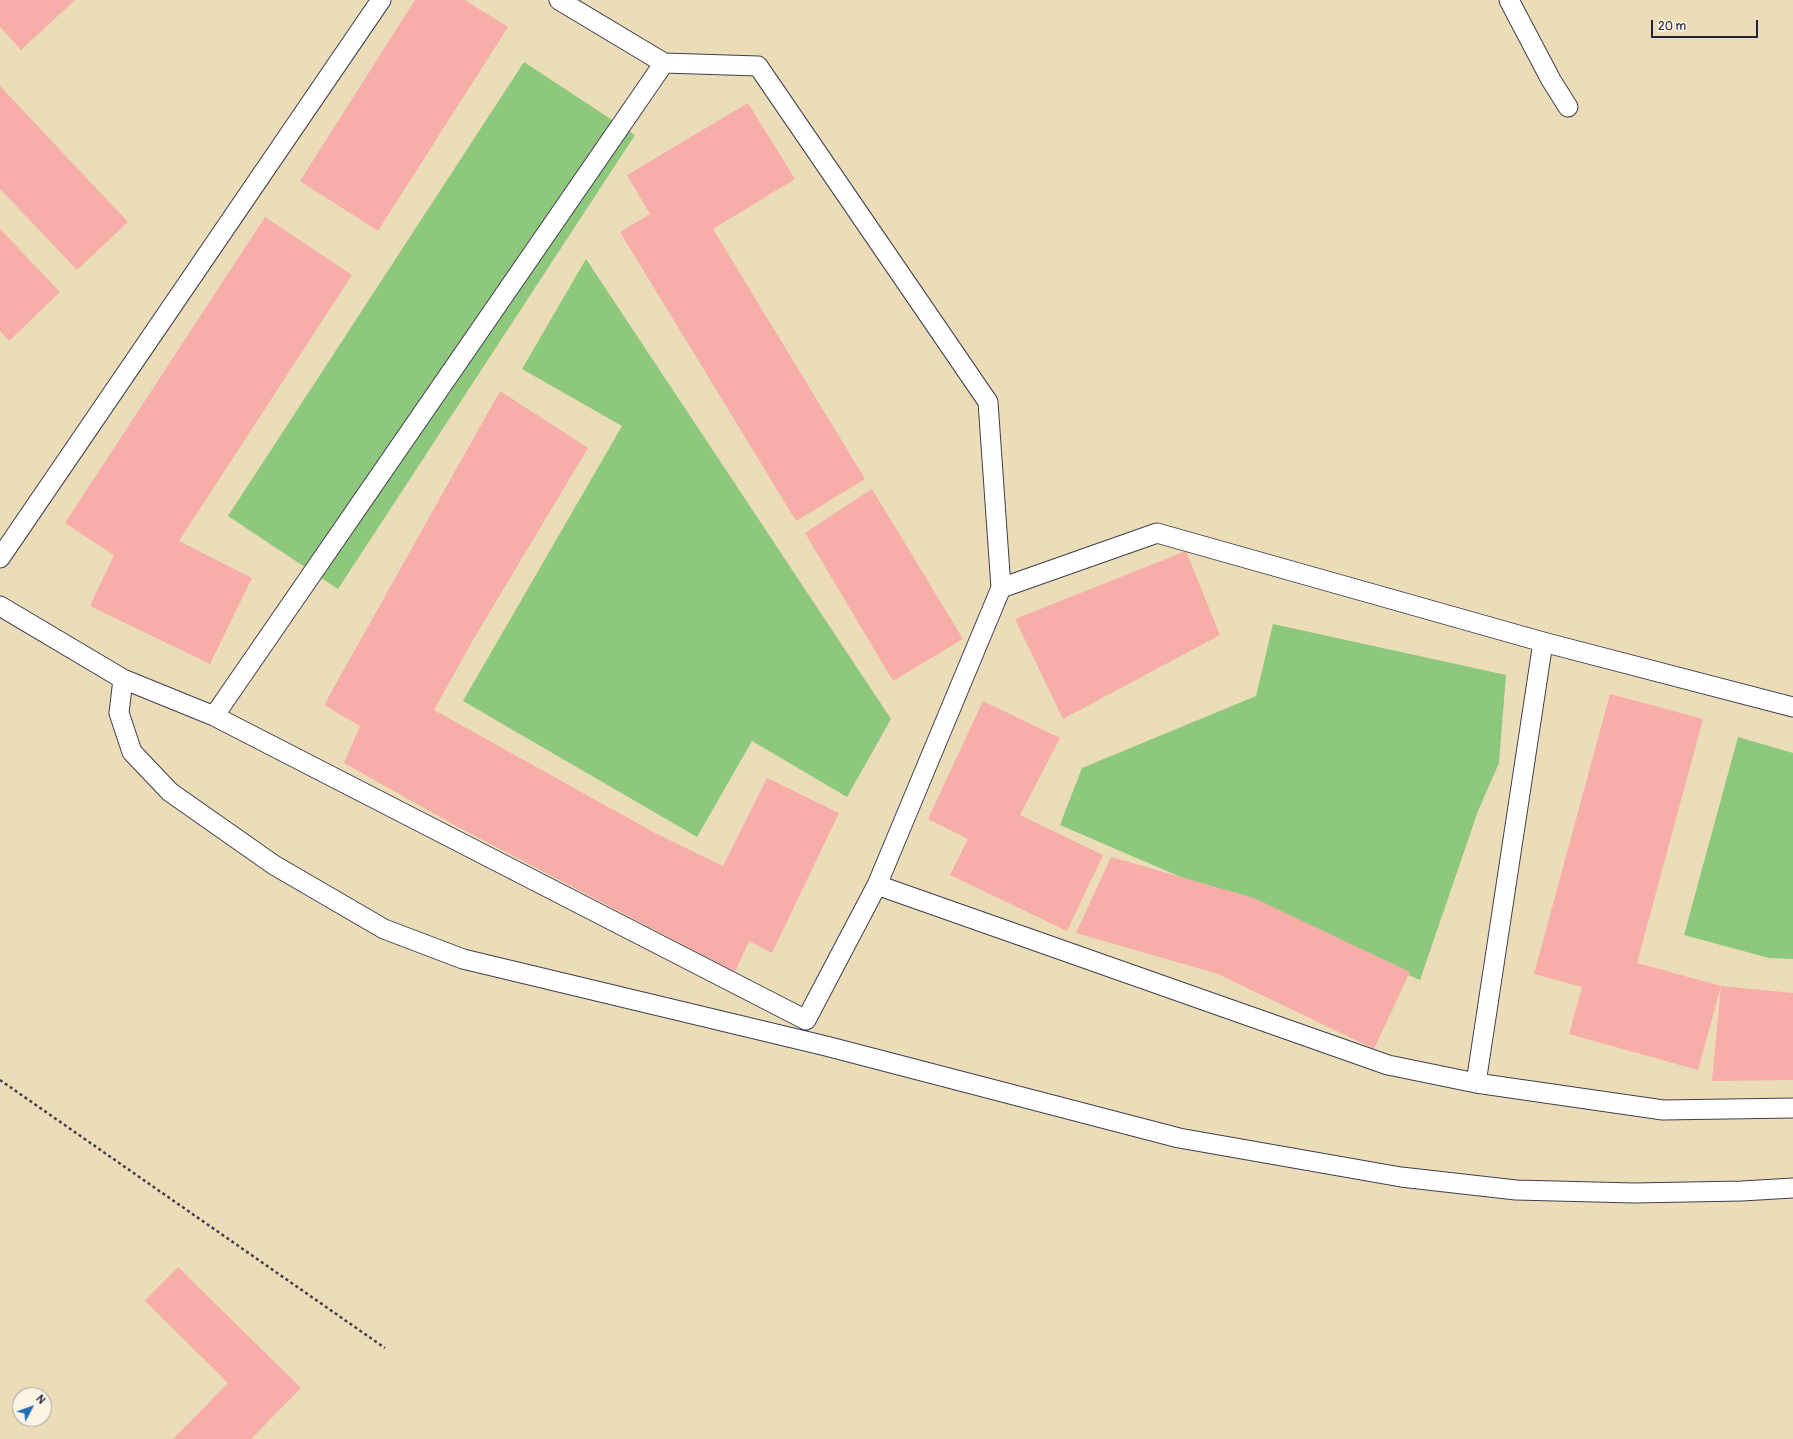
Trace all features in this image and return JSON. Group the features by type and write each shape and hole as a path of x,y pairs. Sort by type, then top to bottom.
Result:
{"lane":[{"path":"0,558 381,0"},
{"path":"0,606 123,679 214,716 806,1020 877,885 1002,588 988,402 758,66 664,63 559,0"},
{"path":"1509,0 1551,80 1568,107"},
{"path":"214,716 664,63"},
{"path":"1002,588 1157,533 1543,642 1793,707"},
{"path":"1476,1083 1543,642"},
{"path":"123,679 118,713 132,752 170,792 274,865 384,929 463,959 826,1046 1179,1138 1401,1177 1516,1190 1634,1193 1742,1191 1793,1188"},
{"path":"877,885 1388,1065 1476,1083 1664,1110 1793,1108"}],"path":[{"path":"0,1080 385,1348"}],"green space":[{"path":"524,62 635,135 338,589 228,516"},
{"path":"586,259 891,719 847,797 752,741 697,837 463,701 622,426 522,369"},
{"path":"1273,624 1506,675 1499,763 1478,811 1420,980 1060,825 1082,768 1256,696"},
{"path":"1738,737 1793,753 1793,959 1769,958 1684,935"}],"building":[{"path":"0,0 75,0 21,50 0,27"},
{"path":"415,0 465,0 508,27 378,231 300,181"},
{"path":"0,86 128,222 77,270 0,189"},
{"path":"748,103 795,179 713,229 865,479 796,521 620,232 650,214 627,175"},
{"path":"265,217 352,275 179,541 252,578 210,664 90,606 114,555 65,523"},
{"path":"0,229 60,292 9,341 0,331"},
{"path":"500,391 588,448 473,640 434,710 655,833 723,866 767,778 839,813 772,953 749,941 735,972 456,826 344,763 360,726 324,705"},
{"path":"872,489 963,639 893,681 805,533"},
{"path":"1186,551 1220,635 1063,719 1015,619"},
{"path":"1610,694 1703,719 1637,963 1721,986 1698,1070 1569,1034 1582,987 1534,974"},
{"path":"983,701 1060,738 1020,815 1103,855 1067,931 950,875 968,839 928,819"},
{"path":"1111,857 1254,898 1410,972 1374,1049 1218,974 1076,933"},
{"path":"1721,986 1793,993 1793,1080 1712,1081"},
{"path":"178,1267 301,1388 251,1439 173,1439 228,1383 145,1301"}]}
